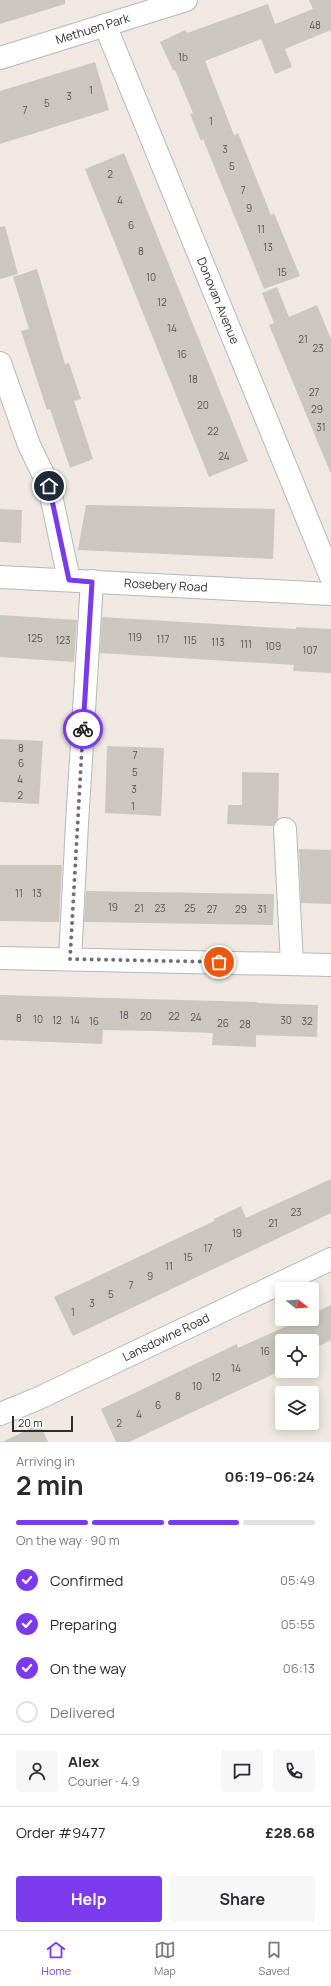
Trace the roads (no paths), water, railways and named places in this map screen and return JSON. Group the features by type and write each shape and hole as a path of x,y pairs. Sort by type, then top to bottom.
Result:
{"street":[{"name":"Methuen Park","path":"0,58 105,24 186,0"},
{"name":"Donovan Avenue","path":"105,24 331,577"},
{"path":"0,363 29,445 49,486 69,580"},
{"name":"Rosebery Road","path":"0,578 69,580 331,594"},
{"path":"70,959 92,582"},
{"path":"285,829 292,964"},
{"path":"0,958 331,965"},
{"name":"Lansdowne Road","path":"0,1414 37,1399 331,1259"}]}
